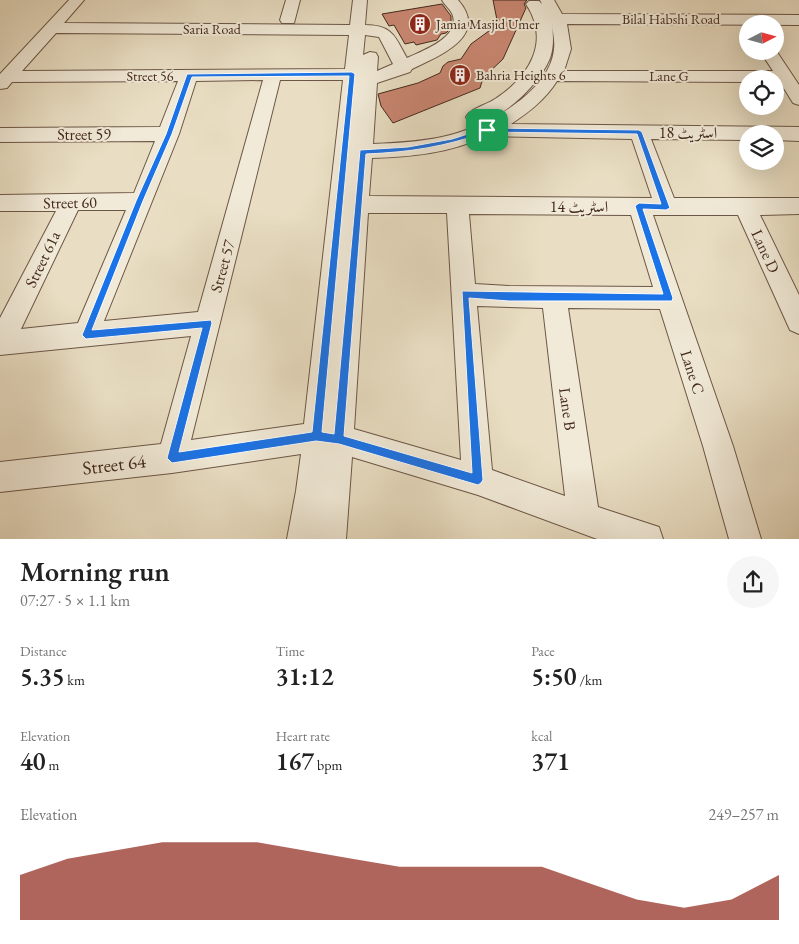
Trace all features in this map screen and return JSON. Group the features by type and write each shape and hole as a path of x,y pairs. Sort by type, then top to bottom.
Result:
{"street":[{"path":"4,81 77,0"},
{"path":"288,20 293,0"},
{"name":"Street 56","path":"4,81 189,75 360,77 404,68 456,37 462,28 460,14 449,0"},
{"path":"363,144 408,150 452,142 487,130 518,112 539,95 554,76 563,46 552,25 532,0"},
{"path":"363,144 450,127 486,113 514,95 534,74 544,52 552,25 547,0"},
{"path":"744,7 747,15"},
{"path":"366,17 386,34 404,68"},
{"path":"330,539 328,438 366,17"},
{"name":"Saria Road","path":"55,23 366,17"},
{"name":"Saria Road","path":"55,23 366,17"},
{"name":"Bilal Habshi Road","path":"784,22 799,20"},
{"name":"Bilal Habshi Road","path":"552,25 739,25"},
{"path":"784,31 799,30"},
{"path":"86,335 139,201 169,134 189,75"},
{"name":"Street 57","path":"172,458 273,75"},
{"name":"Lane G","path":"554,76 739,77"},
{"path":"303,539 312,491 328,438 358,204 363,144 360,77"},
{"path":"784,77 799,99"},
{"name":"اسٹریٹ 18","path":"487,130 799,134"},
{"path":"639,132 666,208"},
{"name":"Street 59","path":"0,135 169,134"},
{"name":"Street 60","path":"0,203 139,201"},
{"name":"Street 61a","path":"0,343 70,202"},
{"name":"اسٹریٹ 14","path":"358,204 639,206 666,208 799,206"},
{"path":"457,205 478,480"},
{"name":"Lane C","path":"639,206 718,446 745,539"},
{"name":"Lane D","path":"745,207 799,322"},
{"path":"465,294 554,298 669,298"},
{"name":"Lane B","path":"554,298 564,384 584,519"},
{"path":"0,343 208,323"},
{"path":"328,438 478,480 584,519 647,539"},
{"name":"Street 64","path":"0,478 328,438"}],"building":[{"name":"Bahria Heights 6","path":"493,0 527,0 524,4 526,8 503,59 483,78 480,88 393,123 381,106 378,94 418,83 440,73 443,66 448,62 461,59 471,44 493,28 499,30"},
{"name":"Jamia Masjid Umer","path":"442,4 451,16 449,30 441,34 437,40 416,45 414,42 405,44 394,25 389,26 382,14"}],"place":[{"name":"Jamia Masjid Umer","path":"420,24"},
{"name":"Bahria Heights 6","path":"460,75"}],"route":[{"path":"487,130 452,142 408,150 362,151 339,439 316,436 352,74 189,75 169,134 139,201 86,335 208,323 172,458 316,436 339,439 478,480 465,294 509,297 669,298 639,206 666,208 639,132 487,130"}]}
